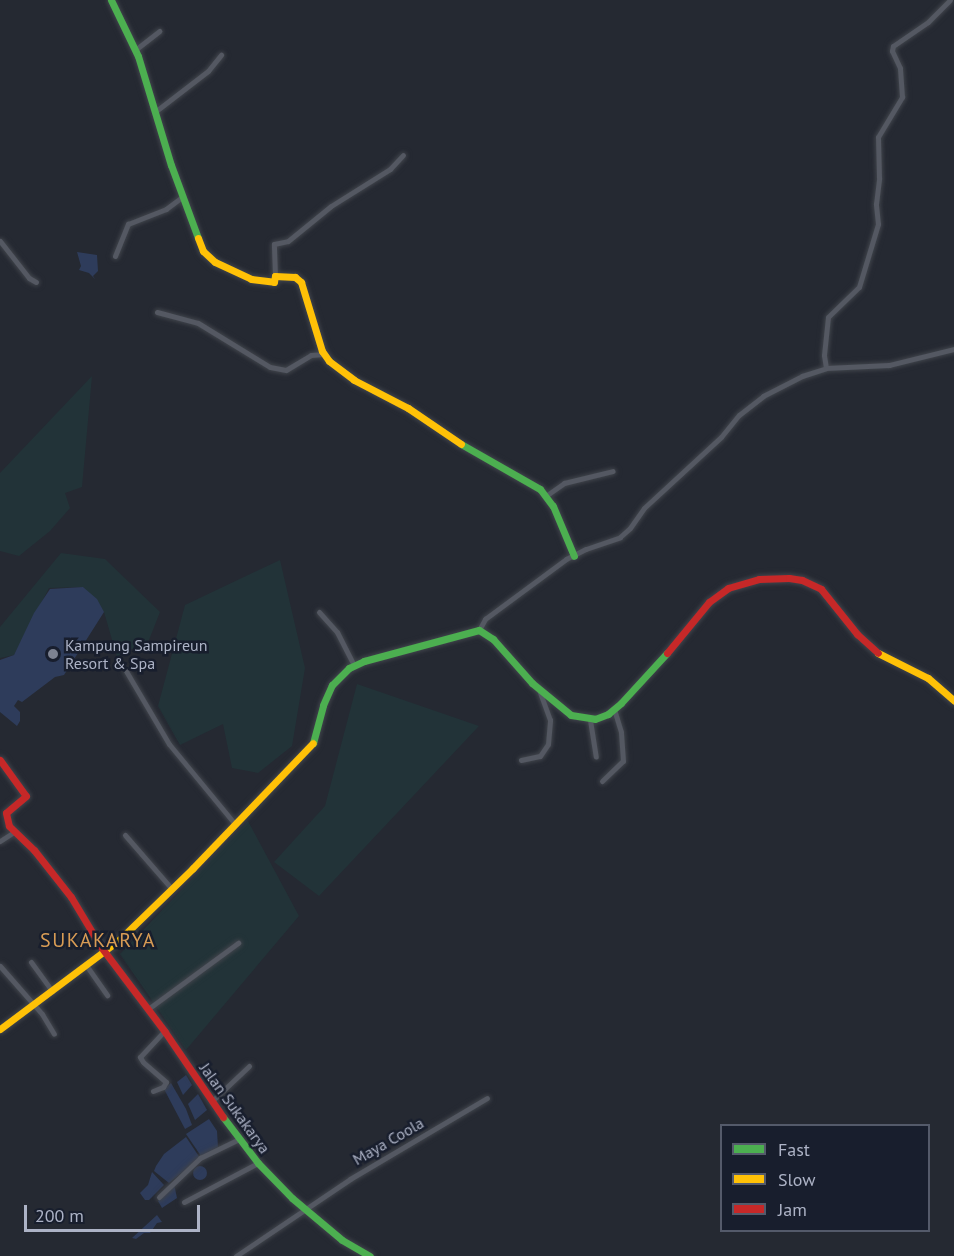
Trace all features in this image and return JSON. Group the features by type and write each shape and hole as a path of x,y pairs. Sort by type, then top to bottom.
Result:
{"street":[{"path":"111,0 117,18 135,50 198,245 208,257 251,279 274,282 274,244 288,241 331,206 390,169 403,155"},
{"path":"826,368 824,355 828,317 859,287 879,220 876,204 879,178 878,137 902,97 900,68 892,51 893,46 928,22 950,0"},
{"path":"135,50 159,31"},
{"path":"156,111 208,71 221,54"},
{"path":"116,256 128,224 166,209 182,196"},
{"path":"0,241 29,278 36,282"},
{"path":"275,276 295,278 301,282 324,354 329,361 354,380 408,408 449,436 505,467 547,495 574,556"},
{"path":"157,312 198,323 270,367 286,370 311,355 324,354"},
{"path":"479,630 485,619 525,588 586,549 613,541 630,528 645,508 722,437 751,405 792,380 826,368 890,365 954,349"},
{"path":"547,495 564,483 613,471"},
{"path":"0,1029 105,951 235,824 315,741 324,705 332,685 354,666 405,648 479,630 493,639 539,689 571,715 590,720 614,710 659,663 712,599 736,584 774,578 802,580 821,589 857,633 878,653 928,678 954,701"},
{"path":"319,612 337,632 354,666"},
{"path":"126,671 169,744 235,824"},
{"path":"521,760 540,756 548,744 550,720 539,689"},
{"path":"602,781 623,761 621,732 614,710"},
{"path":"590,720 596,757"},
{"path":"0,760 26,796 5,816 14,832 0,841"},
{"name":"Jalan Sukakarya","path":"14,832 34,850 71,897 105,951 258,1163 306,1210 342,1240 370,1256"},
{"path":"125,835 172,888"},
{"path":"148,1009 238,943"},
{"path":"32,962 52,991"},
{"path":"86,965 108,995"},
{"path":"0,966 34,1005 54,1034"},
{"path":"153,1091 162,1087 166,1082 140,1058 164,1031"},
{"path":"212,1101 249,1066"},
{"name":"Maya Coola","path":"236,1256 350,1179 487,1098"},
{"path":"159,1197 200,1158 239,1139"},
{"path":"184,1202 258,1163"}],"shaded area":[{"path":"92,376 82,487 65,493 70,508 50,531 19,556 0,551 0,473"},
{"path":"61,553 105,559 160,612 149,640 117,657 104,612 83,587 49,588 14,655 0,658 0,627"},
{"path":"280,560 305,668 292,746 258,773 232,768 223,724 180,745 158,706 185,605"},
{"path":"357,684 479,726 319,896 274,862 325,806"},
{"path":"248,821 299,916 186,1050 120,954"}],"water":[{"path":"77,252 97,255 98,271 93,276 95,279 89,273 79,270 81,266"},
{"path":"83,587 97,599 104,612 64,675 55,677 22,702 18,700 14,706 20,712 20,721 17,726 0,712 0,660 14,655 34,613 50,589"},
{"path":"186,1075 192,1085 183,1095 177,1082"},
{"path":"171,1083 192,1125 185,1129 164,1089"},
{"path":"198,1094 207,1110 195,1120 188,1104"},
{"path":"209,1119 217,1131 218,1147 201,1156 186,1134"},
{"path":"186,1137 200,1158 169,1183 154,1171 164,1154"},
{"path":"197,1166 203,1166 207,1173 203,1180 197,1180 193,1176 193,1170"},
{"path":"152,1172 164,1185 149,1200 145,1200 140,1193 148,1185"},
{"path":"174,1184 177,1198 162,1208 158,1201"},
{"path":"157,1215 162,1222 157,1223 150,1233 144,1233 136,1239 132,1238"}],"traffic: fast":[{"path":"111,0 138,56 171,165 198,238"},
{"path":"461,444 540,489 553,506 574,556"},
{"path":"313,743 323,705 332,685 349,668 364,661 479,630 493,639 532,683 571,715 595,719 608,714 621,703 667,653"},
{"path":"223,1117 258,1163 292,1198 342,1240 370,1256"}],"traffic: slow":[{"path":"198,238 203,251 215,262 251,279 274,282 275,276 295,277 301,282 322,351 329,361 354,380 408,408 461,444"},
{"path":"878,653 928,678 954,701"},
{"path":"0,1029 119,940 193,868 313,743"}],"traffic: jam":[{"path":"667,653 709,602 728,588 759,579 789,578 802,580 821,589 857,634 878,653"},
{"path":"0,760 26,796 6,813 9,826 34,850 71,897 101,947 165,1032 223,1117"}],"place":[{"name":"Kampung Sampireun Resort & Spa","path":"53,654"}],"district":[{"name":"SUKAKARYA","path":"98,940"}]}
